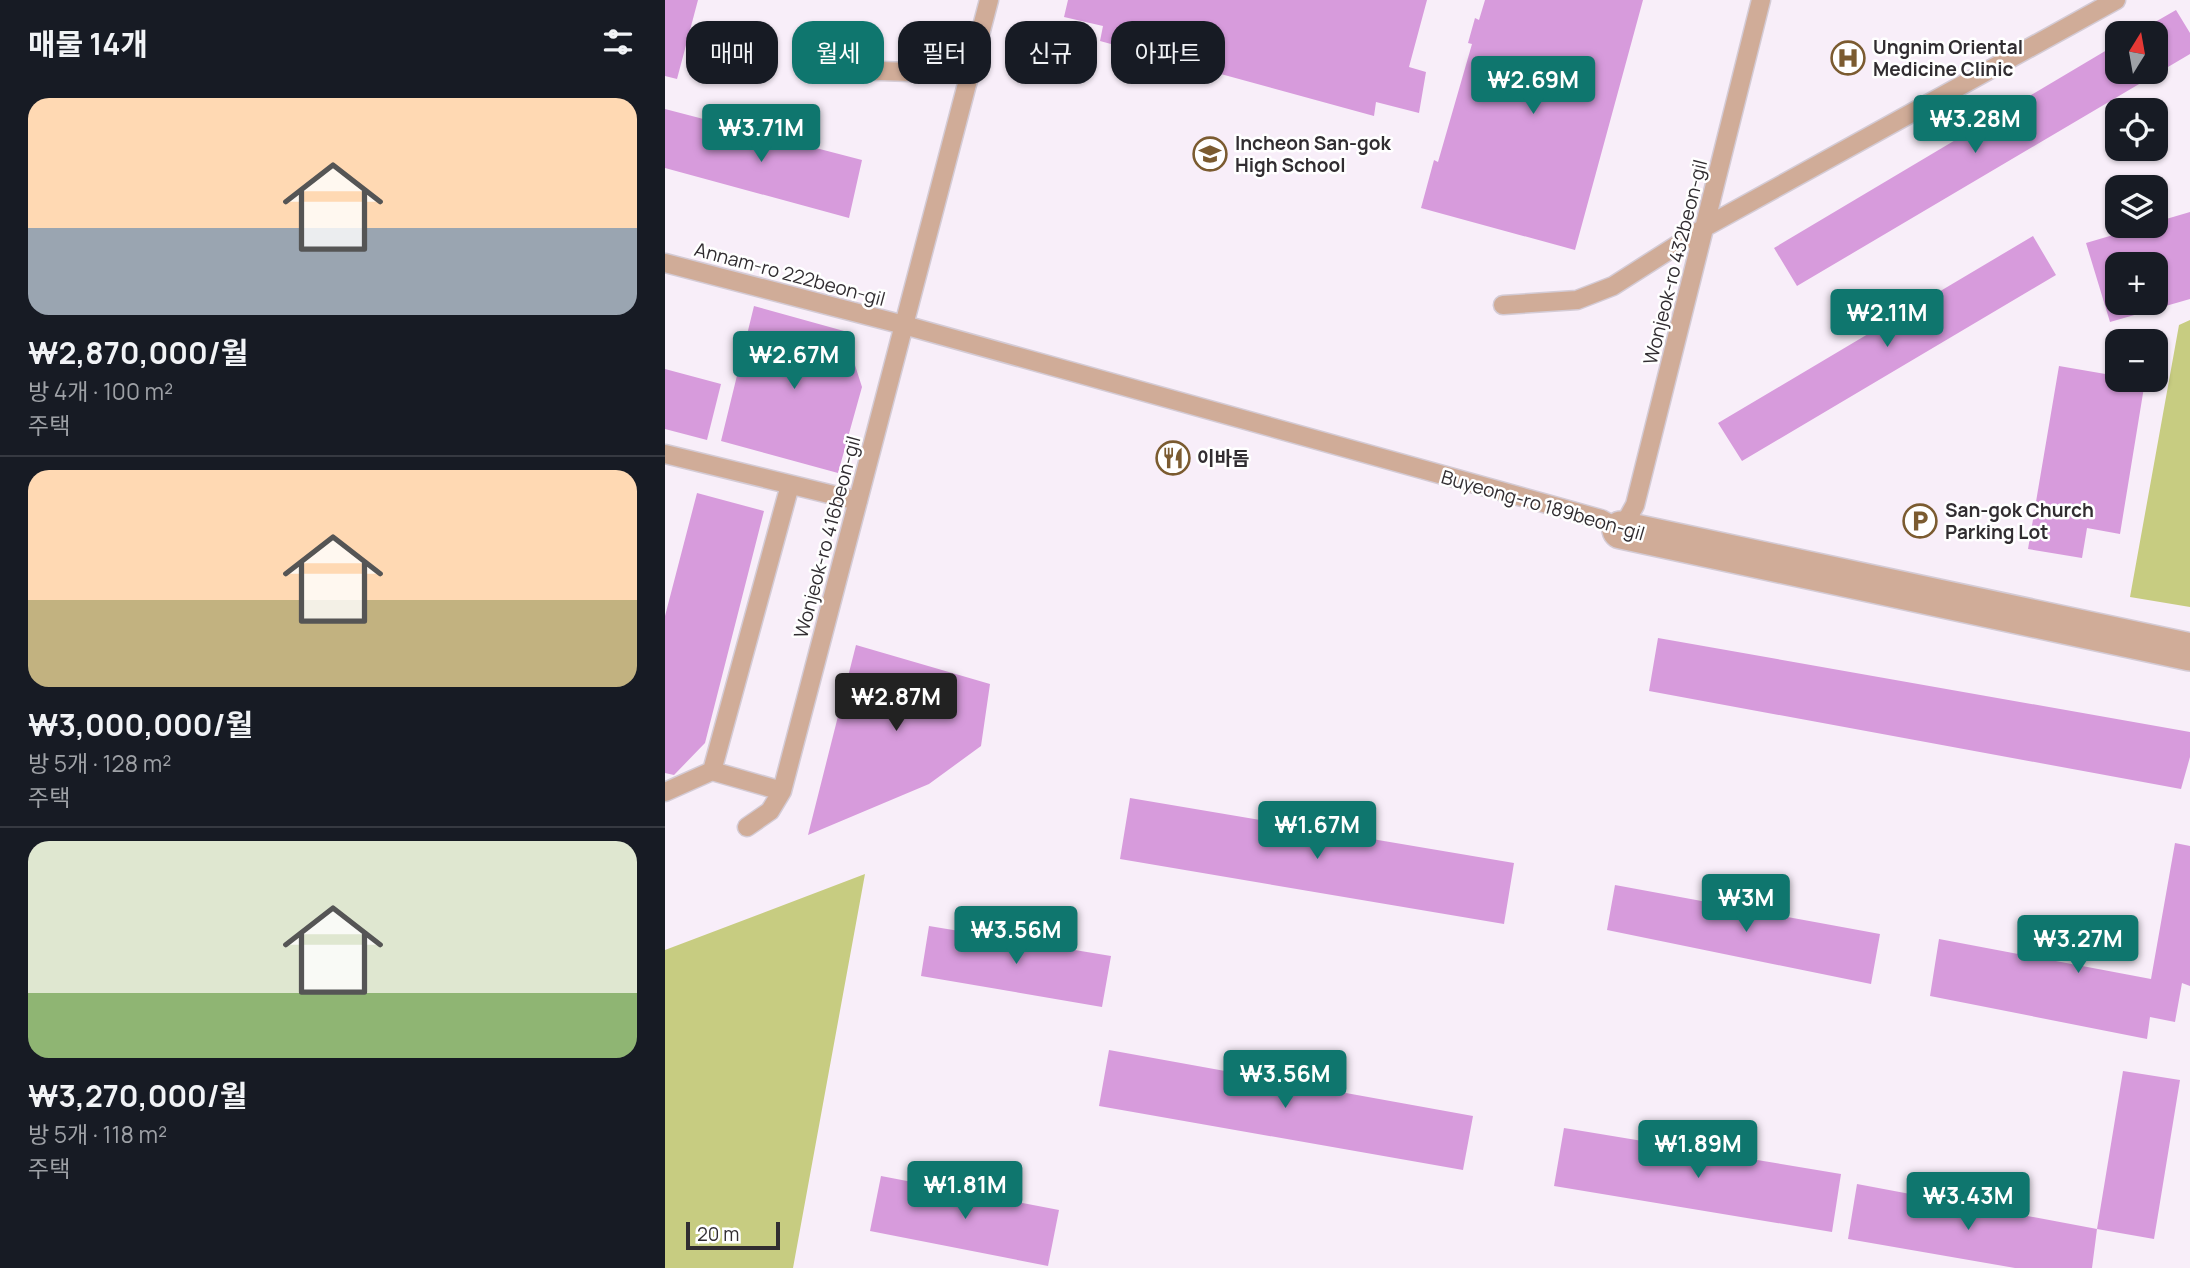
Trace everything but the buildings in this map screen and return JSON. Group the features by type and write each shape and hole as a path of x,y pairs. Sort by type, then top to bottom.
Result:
{"street":[{"name":"Buyeong-ro 189beon-gil","path":"1621,530 2190,652"}],"lane":[{"name":"Wonjeok-ro 416beon-gil","path":"983,21 989,0"},
{"name":"Wonjeok-ro 432beon-gil","path":"1621,530 1635,505 1707,226 1761,0"},
{"path":"1503,306 1577,300 1612,286 1707,226 2116,0"},
{"name":"Wonjeok-ro 416beon-gil","path":"747,827 770,811 782,791 966,84"},
{"name":"Annam-ro 222beon-gil","path":"665,263 904,325"},
{"name":"Buyeong-ro 189beon-gil","path":"904,325 1601,519 1621,530"},
{"path":"665,454 858,501"},
{"path":"712,771 789,485"},
{"path":"665,792 712,771 782,791"}],"green space":[{"path":"2190,320 2190,607 2130,597 2179,325"},
{"path":"865,874 793,1268 665,1268 665,950"}],"place":[{"name":"Ungnim Oriental Medicine Clinic","path":"1848,58"},
{"name":"Incheon San-gok High School","path":"1210,154"},
{"name":"이바돔","path":"1173,458"},
{"name":"San-gok Church Parking Lot","path":"1920,521"}]}
